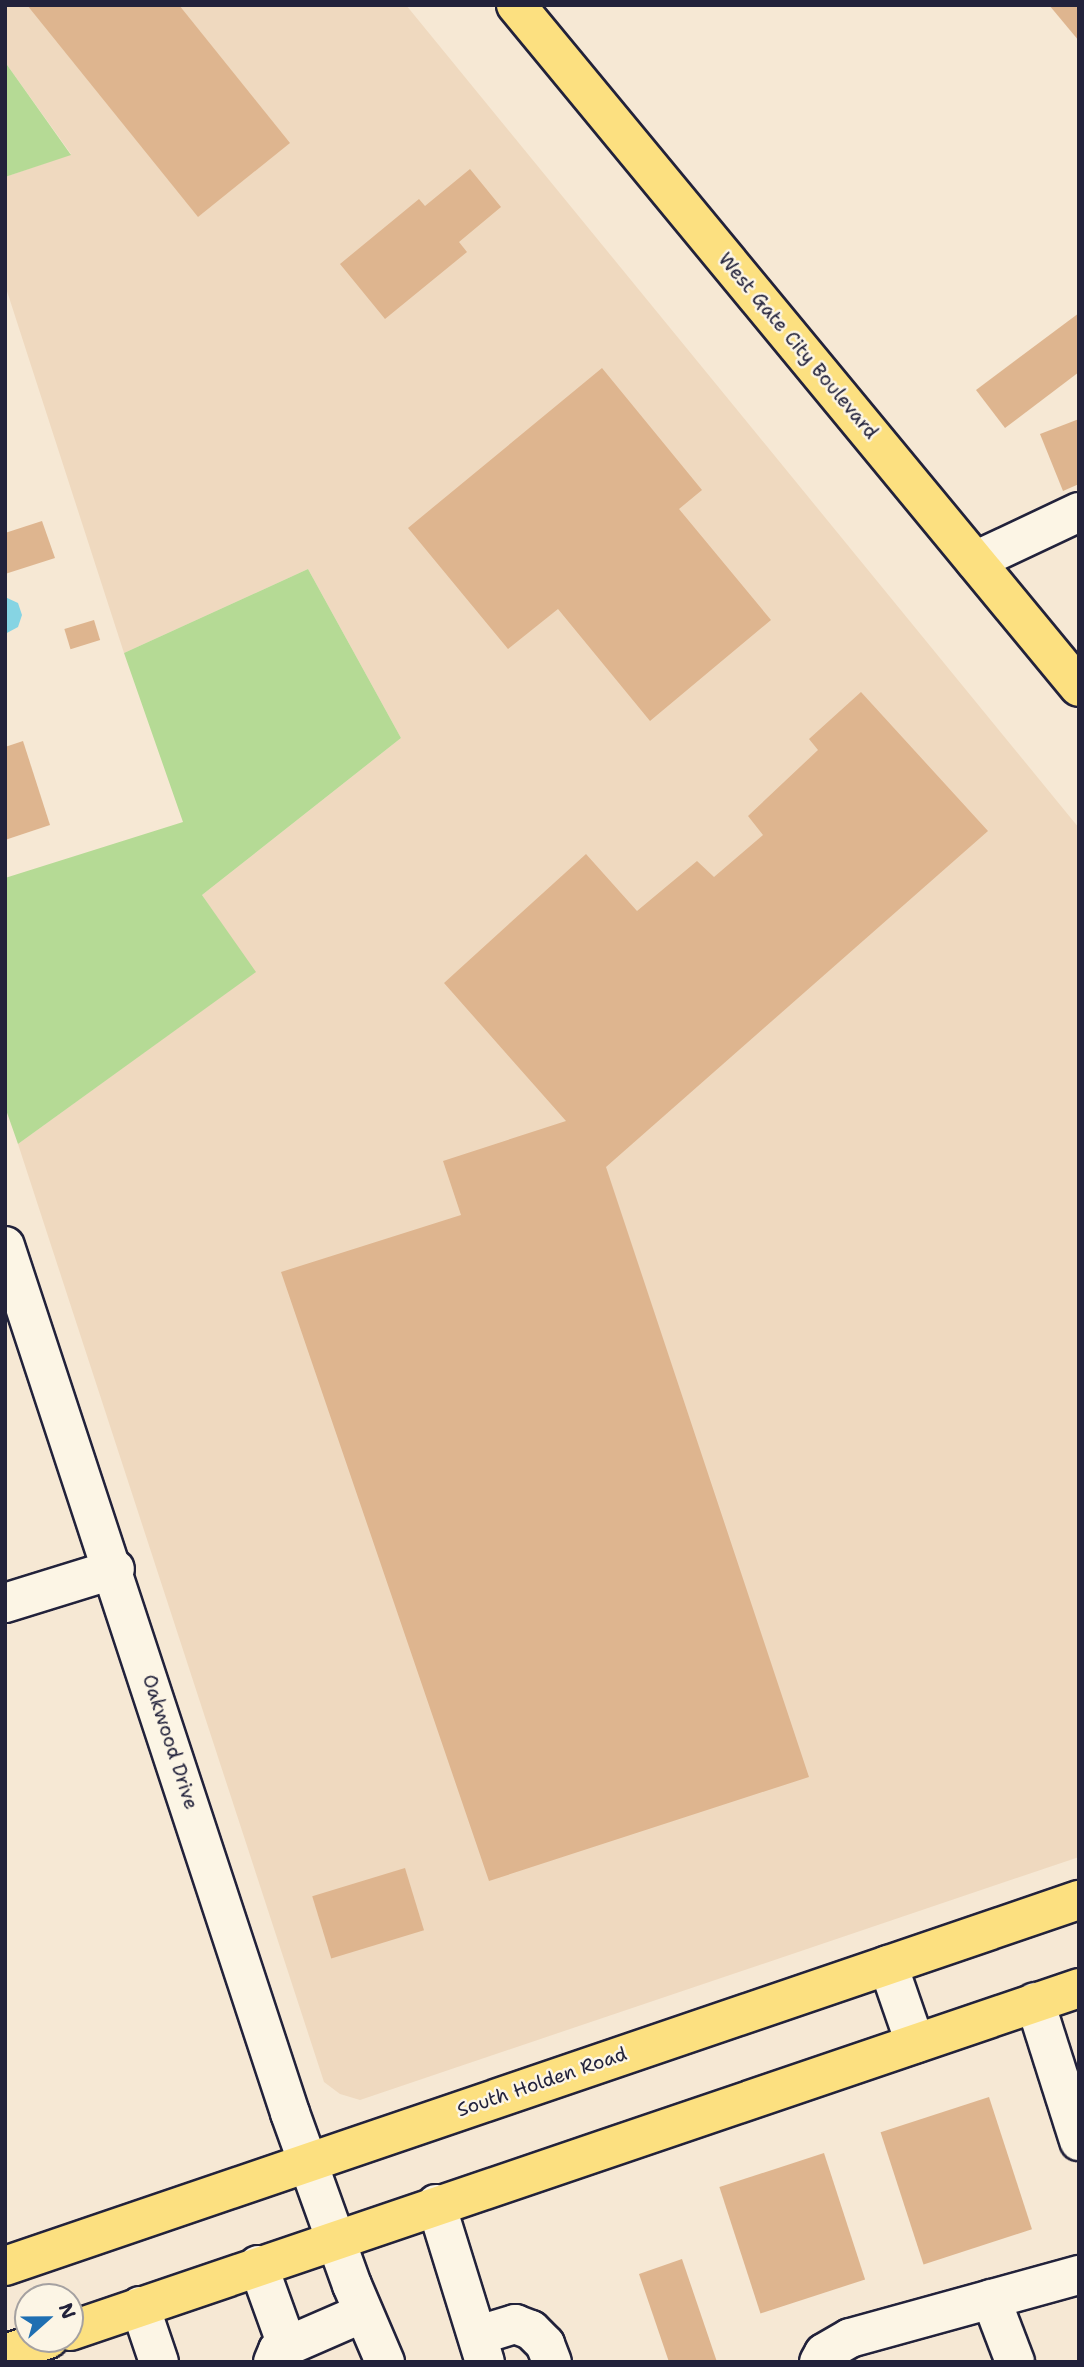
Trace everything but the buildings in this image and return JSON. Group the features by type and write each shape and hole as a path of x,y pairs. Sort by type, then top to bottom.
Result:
{"main road":[{"name":"West Gate City Boulevard","path":"516,5 1079,687"},
{"name":"South Holden Road","path":"5,2266 1079,1900"},
{"path":"84,2326 338,2237 1079,1988"}],"street":[{"path":"975,561 1079,512"},
{"name":"Oakwood Drive","path":"5,1246 115,1569 308,2162 338,2237 363,2313 386,2362"},
{"path":"5,1603 115,1569"},
{"path":"888,1965 915,2043"},
{"path":"1035,2002 1079,2141"},
{"path":"436,2204 482,2348 515,2323 531,2330 545,2344 552,2362"},
{"path":"258,2265 280,2354 363,2313"},
{"path":"819,2362 824,2353 850,2338 1079,2275"},
{"path":"991,2299 1015,2362"},
{"path":"140,2306 159,2362"}],"shaded area":[{"path":"5,5 406,5 1079,828 1079,1857 360,2100 340,2094 324,2082 18,1144 255,972 202,895 401,738 308,569 124,653 5,285 5,177 71,154 5,62"}],"green space":[{"path":"5,62 71,155 5,177"},
{"path":"308,569 401,738 202,895 256,972 18,1144 5,1107 5,878 183,822 124,653"}],"water":[{"path":"5,597 18,603 22,615 18,627 5,634"}]}
